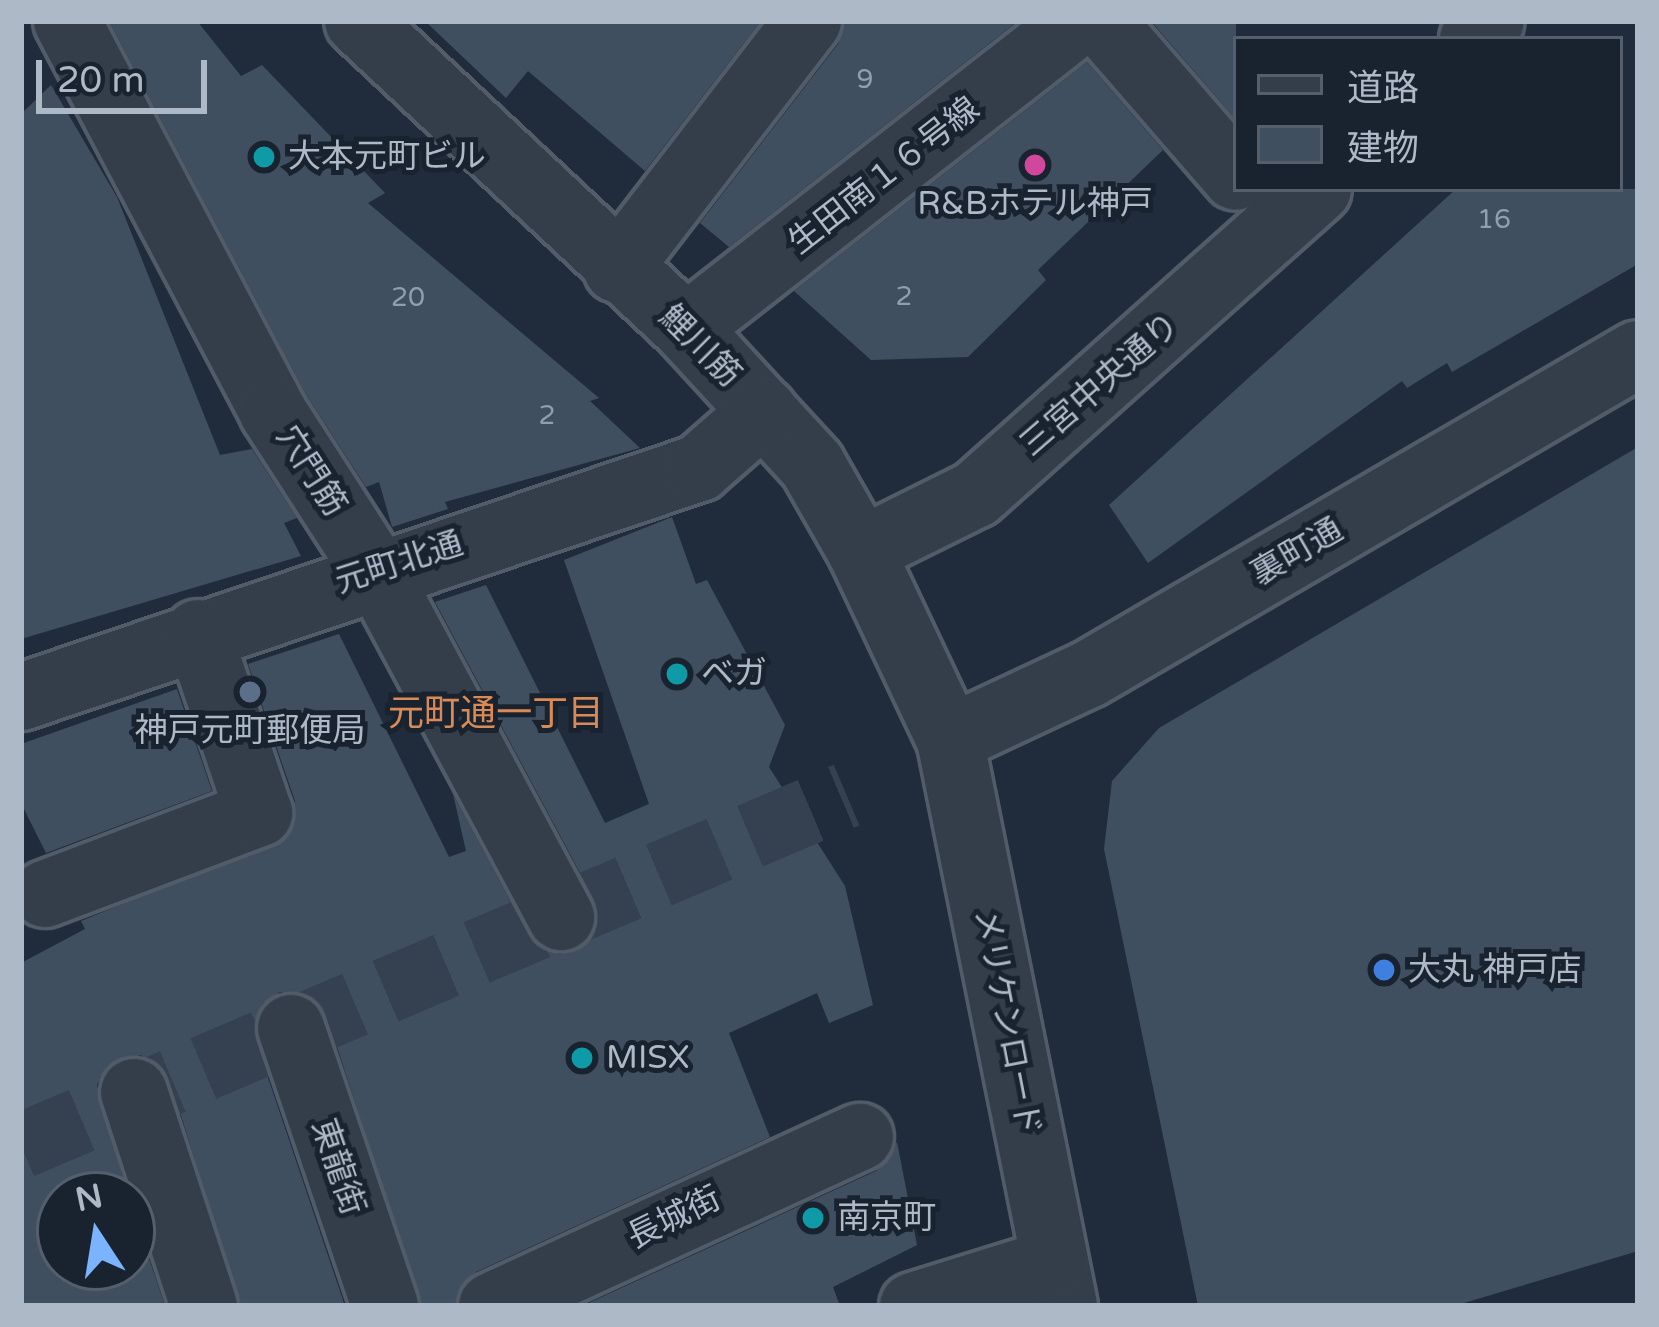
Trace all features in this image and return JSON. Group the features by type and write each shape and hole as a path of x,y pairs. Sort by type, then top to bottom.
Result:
{"street":[{"name":"穴門筋","path":"67,21 273,412 375,570 561,917"},
{"name":"鯉川筋","path":"358,21 617,269 686,328 812,465 861,551 950,739"},
{"path":"617,269 808,21"},
{"name":"生田南１６号線","path":"686,328 1078,21"},
{"path":"1102,21 1233,174"},
{"name":"三宮中央通り","path":"861,551 976,494 1281,202"},
{"name":"裏町通","path":"950,739 1089,674 1638,354"},
{"name":"元町北通","path":"21,697 375,570 699,468 764,411"},
{"path":"45,894 260,813 198,633"},
{"name":"メリケンロード","path":"950,739 1059,1284"},
{"name":"東龍街","path":"291,1028 385,1306"},
{"path":"134,1092 204,1306"},
{"name":"長城街","path":"492,1306 860,1137"},
{"path":"913,1306 1059,1284"}],"building":[{"path":"109,21 197,21 241,76 262,65 385,193 368,203 599,398 590,401 640,448 445,502 448,509 392,527 379,482 366,487 305,393"},
{"path":"425,21 761,21 645,171 528,71 506,98"},
{"path":"845,21 1018,21 729,247 700,223 838,44"},
{"path":"1151,21 1236,21 1233,117"},
{"path":"1087,62 1163,150 1038,270 1046,280 968,357 871,360 794,291"},
{"path":"51,85 117,197 220,455 252,449 297,518 284,523 301,556 21,639 21,114"},
{"path":"1638,189 1638,264 1452,372 1447,363 1407,388 1402,381 1148,563 1109,505 1453,192"},
{"name":"大丸 神戸店","path":"1638,447 1638,1251 1454,1306 1198,1306 1104,849 1112,781 1159,728"},
{"path":"672,517 696,584 707,580 785,725 769,767 845,886 873,1005 829,1023 817,993 729,1033 770,1137 476,1272 455,1306 421,1306 327,1016 315,999 280,992 262,1004 255,1039 345,1306 240,1306 170,1080 141,1055 107,1066 97,1085 121,1171 36,1171 36,1291 156,1291 156,1279 165,1306 21,1306 21,963 85,929 81,921 288,836 295,801 248,664 339,634 449,857 466,851 453,794 529,936 559,954 578,950 593,936 594,899 435,602 486,585 605,823 649,804 564,560"},
{"path":"177,689 212,791 46,853 21,803 21,744"},
{"path":"897,1142 917,1245 833,1287 840,1306 582,1306 876,1171"}],"tunnel":[{"path":"21,1146 847,795"}],"place":[{"name":"大本元町ビル","path":"264,157"},
{"name":"R&Bホテル神戸","path":"1035,165"},
{"name":"ベガ","path":"677,674"},
{"name":"神戸元町郵便局","path":"250,692"},
{"name":"大丸 神戸店","path":"1384,970"},
{"name":"MISX","path":"582,1058"},
{"name":"南京町","path":"813,1218"}],"district":[{"name":"元町通一丁目","path":"496,714"}]}
